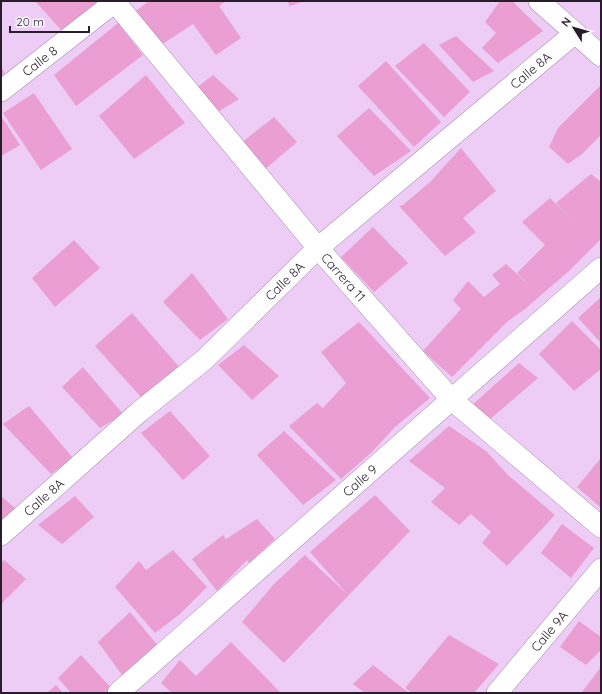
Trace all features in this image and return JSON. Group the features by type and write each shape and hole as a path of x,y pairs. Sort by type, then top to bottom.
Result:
{"street":[{"name":"Calle 8","path":"1,91 115,1"},
{"name":"Carrera 11","path":"115,1 318,248 451,399 601,527"},
{"path":"539,1 601,56"},
{"name":"Calle 8A","path":"1,535 139,412 204,360 318,248 574,33"},
{"name":"Calle 9","path":"118,693 601,268"},
{"name":"Calle 9A","path":"497,693 601,569"}],"building":[{"path":"35,1 95,1 98,4 61,30"},
{"path":"149,1 226,1 219,6 241,38 216,55 193,24 161,45 133,13"},
{"path":"287,1 305,1 290,6"},
{"path":"500,1 512,1 543,31 498,63 482,48 496,33 485,22"},
{"path":"118,23 143,55 76,106 54,75"},
{"path":"456,36 494,71 473,82 439,45"},
{"path":"424,43 470,92 444,117 395,66"},
{"path":"386,61 441,122 414,147 358,86"},
{"path":"1,68 5,73 1,76"},
{"path":"146,75 185,123 134,159 99,116"},
{"path":"213,75 239,99 216,113 195,89"},
{"path":"600,86 601,135 582,154 568,164 549,147 558,128"},
{"path":"34,93 72,149 41,170 3,113"},
{"path":"369,108 411,151 374,176 337,136"},
{"path":"1,116 20,145 1,156"},
{"path":"274,117 297,142 264,170 241,143"},
{"path":"461,148 496,191 463,218 476,232 445,256 399,206 403,205 430,182"},
{"path":"591,174 601,182 601,239 569,271 525,309 508,321 452,377 423,351 461,309 453,300 468,281 484,297 500,284 492,275 506,264 531,287 517,273 545,245 522,222 550,198 572,220 556,203"},
{"path":"373,227 408,263 374,292 341,257"},
{"path":"74,240 100,268 55,307 32,278"},
{"path":"192,273 228,319 200,340 163,302"},
{"path":"601,297 601,343 578,318"},
{"path":"132,313 181,369 141,397 95,346"},
{"path":"572,321 601,350 601,369 574,391 539,354"},
{"path":"359,322 430,398 395,427 372,452 341,479 289,426 317,403 323,408 346,383 321,352"},
{"path":"244,345 279,376 252,400 218,365"},
{"path":"519,363 538,378 488,421 472,405"},
{"path":"83,367 123,414 100,428 62,387"},
{"path":"29,406 73,458 51,474 3,424"},
{"path":"170,411 210,456 183,480 141,433"},
{"path":"449,426 486,451 508,475 555,515 507,566 482,543 491,532 471,514 459,525 431,502 445,488 409,461"},
{"path":"284,431 336,480 303,505 257,455"},
{"path":"601,458 601,506 600,507 577,487"},
{"path":"375,495 410,531 284,663 242,622 273,585 305,555 347,594 310,552"},
{"path":"1,496 16,509 1,522"},
{"path":"75,496 94,517 62,544 38,525"},
{"path":"257,519 275,539 249,563 247,560 217,591 192,559 223,535 226,539"},
{"path":"562,524 594,548 571,578 541,553"},
{"path":"173,550 207,587 180,614 155,633 115,587 139,561 146,570"},
{"path":"4,560 26,579 1,604 1,563"},
{"path":"130,612 159,647 122,675 98,642"},
{"path":"579,621 601,637 601,650 586,665 560,647"},
{"path":"449,635 499,664 474,693 412,693 405,688"},
{"path":"231,642 281,693 172,693 161,683 180,660 196,676"},
{"path":"81,655 112,689 107,693 71,693 58,678"},
{"path":"373,665 409,693 365,693 353,684"},
{"path":"601,667 601,693 583,693 582,692"},
{"path":"56,685 63,693 47,693"}]}
